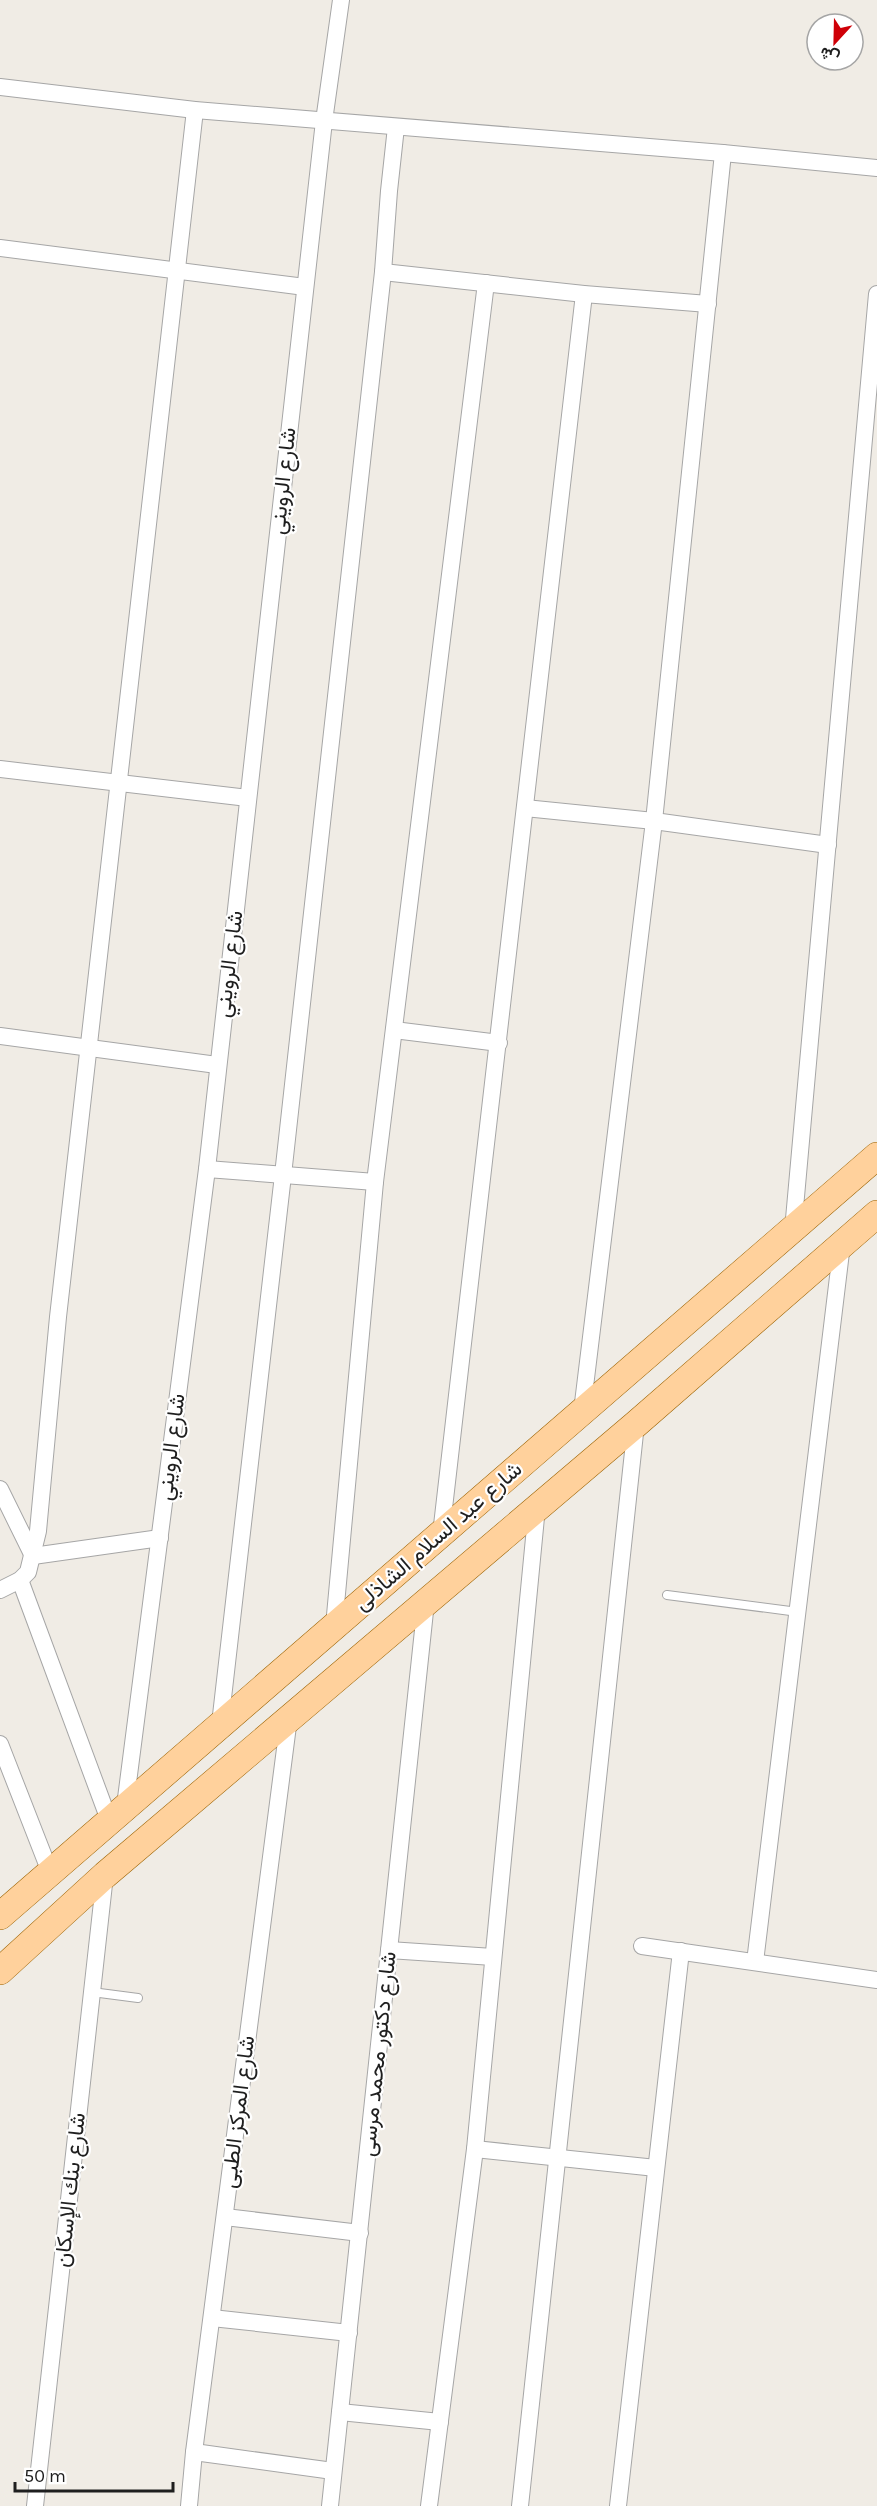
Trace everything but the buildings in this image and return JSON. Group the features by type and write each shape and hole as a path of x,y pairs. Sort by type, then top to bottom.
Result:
{"main road":[{"name":"شارع عبد السلام الشاذلى","path":"0,1916 877,1156"},
{"path":"850,1179 877,1214"},
{"name":"شارع عبد السلام الشاذلى","path":"0,1971 105,1875 636,1424 877,1214"}],"street":[{"name":"شارع الرويني","path":"117,1813 160,1538 207,1168 324,121 341,0"},
{"path":"0,87 195,110 723,153 877,168"},
{"path":"0,1590 20,1580 28,1572 38,1531 58,1317 195,110"},
{"path":"220,1724 383,272 396,127"},
{"path":"582,1411 654,821 723,153"},
{"path":"0,248 306,287"},
{"path":"383,272 584,294 708,304"},
{"path":"334,1626 375,1182 486,283"},
{"path":"441,1534 584,294"},
{"path":"793,1230 877,294"},
{"path":"0,770 248,798"},
{"path":"525,808 654,821 828,845"},
{"path":"394,1030 499,1043"},
{"path":"0,1036 217,1065"},
{"path":"207,1168 375,1182"},
{"path":"755,1962 842,1244"},
{"path":"520,2506 636,1424"},
{"path":"0,1489 33,1556"},
{"path":"429,2506 475,2149 537,1507"},
{"path":"33,1556 160,1538"},
{"path":"20,1580 117,1813"},
{"name":"شارع دكتور محمد مرسى","path":"330,2506 426,1602"},
{"name":"شارع المركز الطبى","path":"189,2506 194,2452 289,1717"},
{"path":"0,1744 50,1872"},
{"name":"شارع بنك الإسكان","path":"35,2506 105,1875"},
{"path":"642,1946 877,1980"},
{"path":"389,1950 493,1957"},
{"path":"618,2506 681,1951"},
{"path":"475,2149 656,2168"},
{"path":"225,2217 360,2233"},
{"path":"212,2318 349,2333"},
{"path":"340,2412 440,2422"},
{"path":"194,2452 333,2471"}],"lane":[{"path":"667,1595 798,1612"},
{"path":"92,1992 138,1998"}]}
